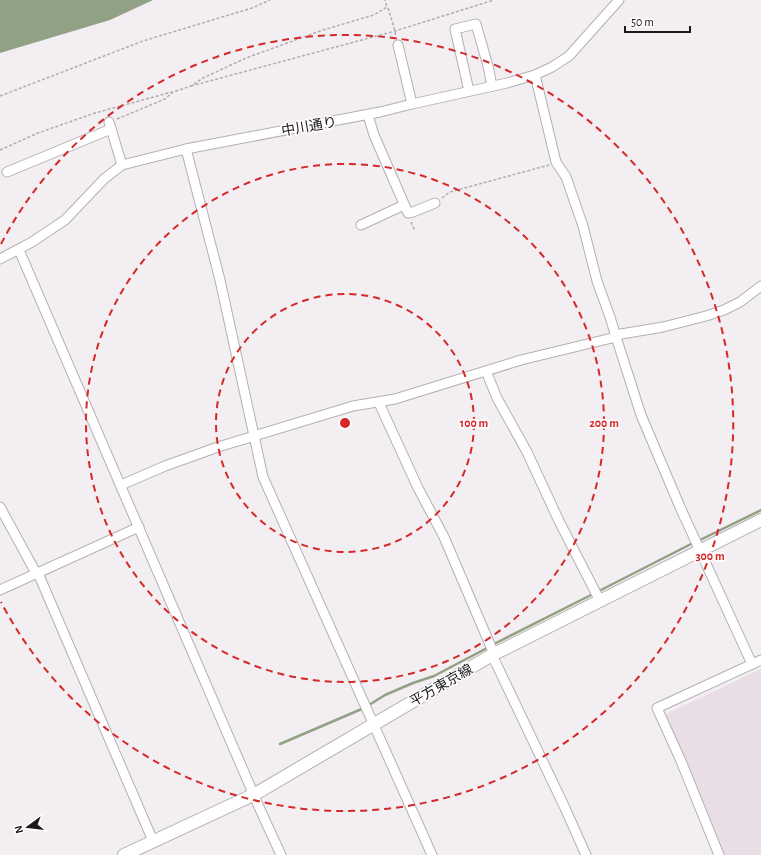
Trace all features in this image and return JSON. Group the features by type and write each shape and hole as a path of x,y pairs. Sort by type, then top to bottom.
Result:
{"main road":[{"name":"平方東京線","path":"124,855 255,794 493,655 761,520"}],"street":[{"name":"中川通り","path":"0,259 19,250 65,220 104,179 122,165 186,149 368,115 535,75 552,67 568,56 619,0"},
{"path":"469,91 455,29 476,24 492,86"},
{"path":"398,45 412,104"},
{"path":"535,75 556,162 566,177 583,226 597,282 610,317 641,415 680,507 752,664"},
{"path":"368,115 374,135 408,213 435,203"},
{"path":"7,172 112,123 122,165"},
{"path":"186,149 220,280 261,471 266,487 303,565 432,855"},
{"path":"360,224 404,205"},
{"path":"19,250 282,855"},
{"path":"121,485 165,466 218,447 315,419 353,406 379,403 395,399 536,356 615,336 663,327 706,316 724,310 740,302 761,286"},
{"path":"486,371 497,398 527,452 559,522 600,601"},
{"path":"379,403 418,488 444,537 493,655 566,808 586,855"},
{"path":"0,507 37,573 153,841"},
{"path":"0,590 139,527"},
{"path":"719,855 681,761 657,708 761,660"}],"path":[{"path":"0,96 143,41 252,8 270,0"},
{"path":"385,0 395,35"},
{"path":"0,150 38,133 95,113 395,31 494,0"},
{"path":"191,86 203,78 246,58 323,30 374,15 387,7"},
{"path":"112,123 165,99 173,92"},
{"path":"435,203 450,192 537,169 556,162"}],"shaded area":[{"path":"0,0 153,0 110,20 0,53"},
{"path":"761,669 761,855 723,855 664,715"}],"waterway":[{"path":"700,540 761,510"},
{"path":"599,591 693,543"},
{"path":"494,644 593,594"},
{"path":"369,705 385,695 434,676 487,648"},
{"path":"280,744 364,708"}]}
